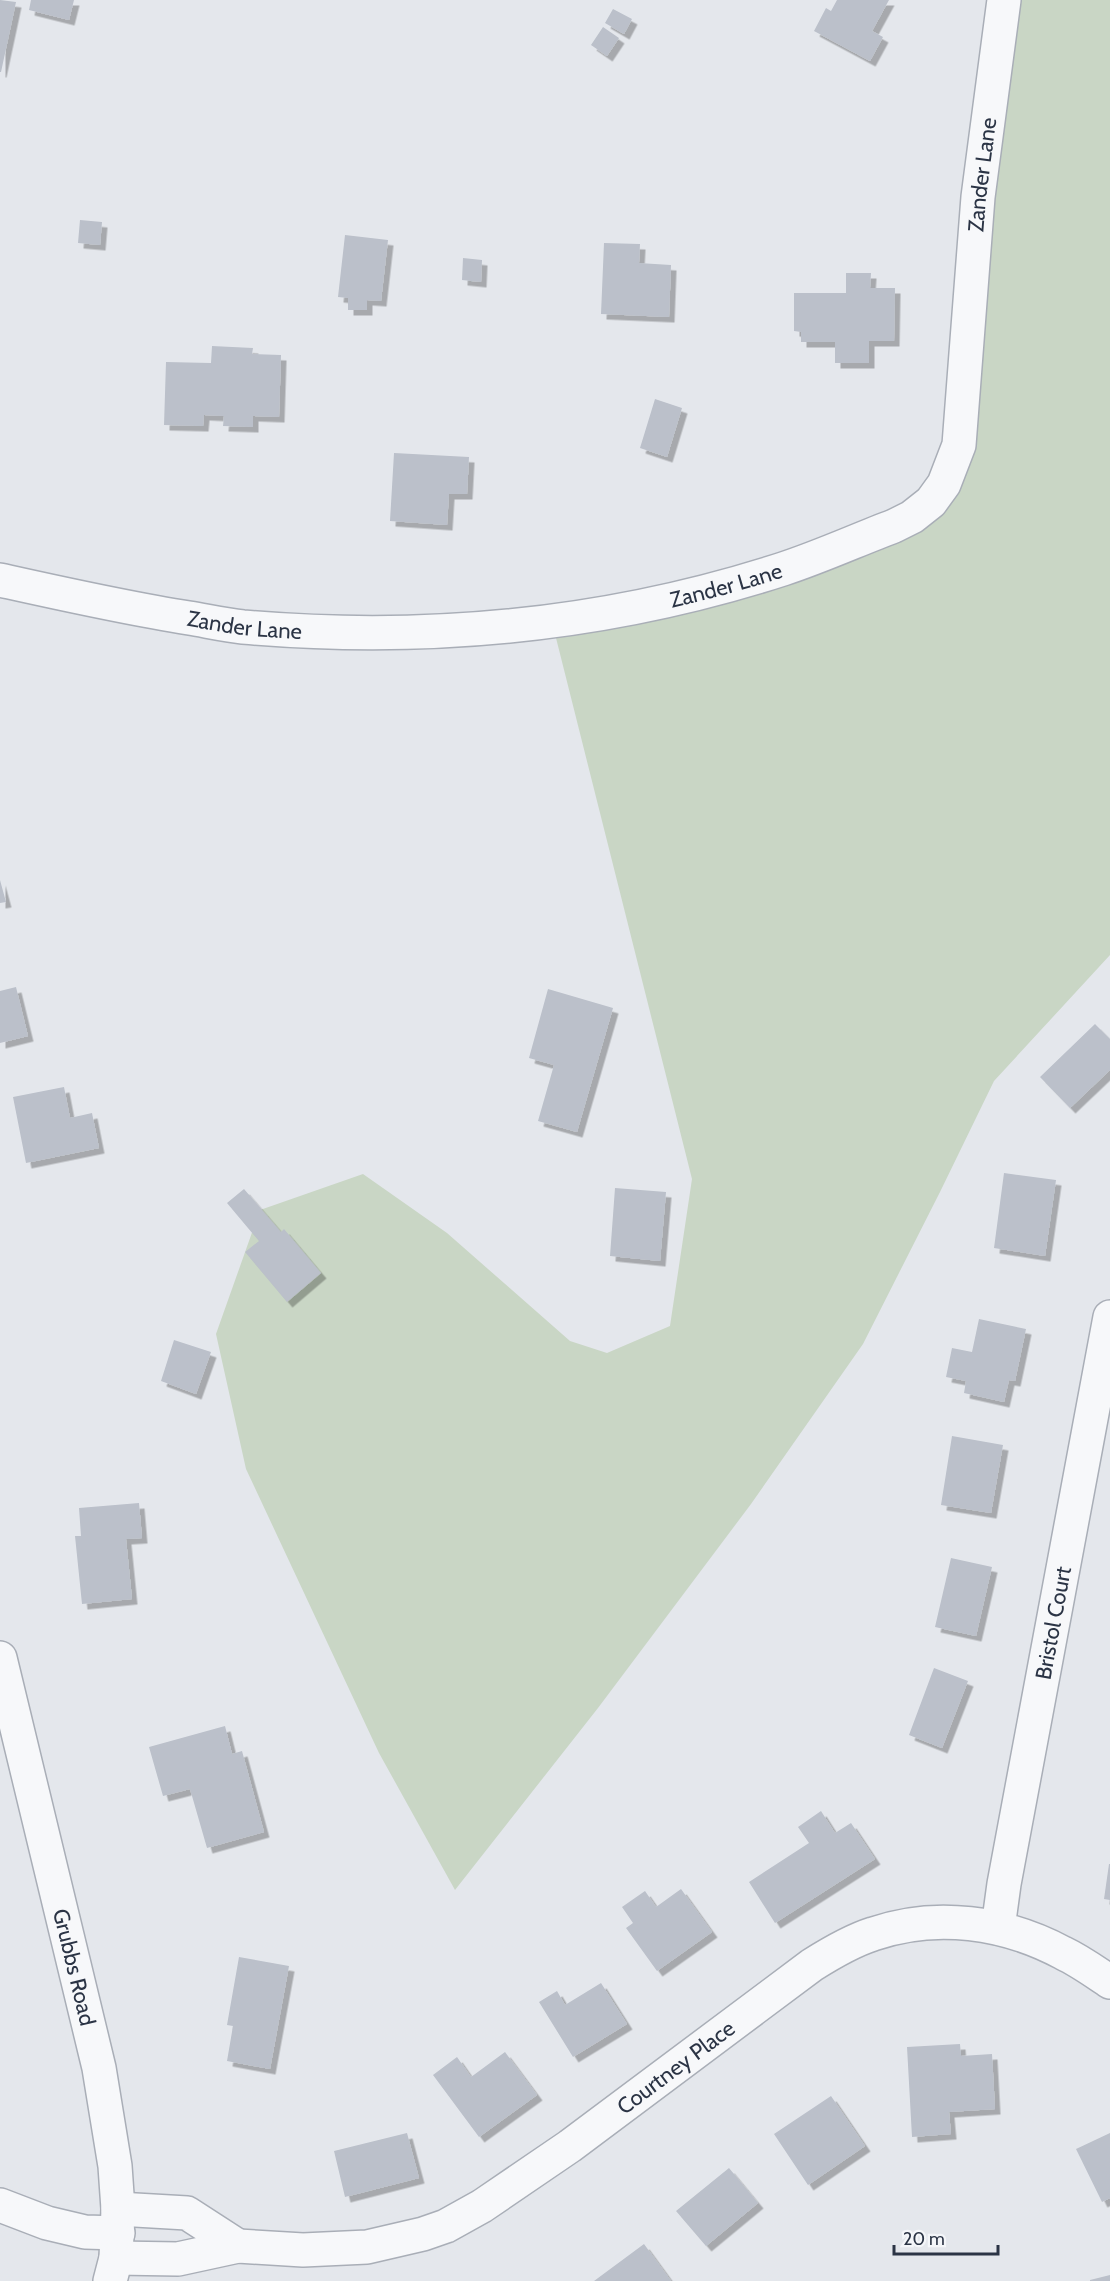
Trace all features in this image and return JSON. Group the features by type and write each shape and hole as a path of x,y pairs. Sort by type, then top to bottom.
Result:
{"street":[{"name":"Zander Lane","path":"0,580 124,608 241,627 359,634 494,629 552,622 669,601 784,569 912,517 931,502 945,484 959,445 978,197 1004,0"},
{"name":"Bristol Court","path":"998,1928 1006,1872 1110,1317"},
{"name":"Grubbs Road","path":"0,1658 99,2068 115,2166 115,2245"},
{"name":"Courtney Place","path":"115,2245 178,2259 238,2246 303,2250 367,2247 423,2234 446,2226 482,2206 570,2146 797,1976 836,1951 873,1934 915,1924 957,1922 998,1928 1035,1939 1065,1953 1110,1982"},
{"path":"0,2205 47,2223 85,2232 115,2245"},
{"name":"Courtney Place","path":"115,2245 188,2213 238,2246"}],"green space":[{"path":"1004,0 1110,0 1110,955 994,1081 863,1344 751,1504 598,1708 455,1890 379,1753 246,1469 216,1334 260,1210 363,1174 447,1233 570,1341 607,1353 670,1326 692,1179 552,622 784,569 944,484"}],"building":[{"path":"0,0 16,2 1,72 0,72"},
{"path":"31,0 74,0 69,20 29,10"},
{"path":"837,0 889,0 872,31 883,37 870,61 814,31 826,8 831,11"},
{"path":"613,9 632,19 624,34 605,23"},
{"path":"603,27 619,38 607,56 591,45"},
{"path":"80,220 102,222 100,245 78,243"},
{"path":"345,235 388,240 381,301 367,300 367,310 348,310 348,298 338,297"},
{"path":"604,243 640,244 639,263 671,265 669,317 601,314"},
{"path":"463,258 482,260 481,282 462,280"},
{"path":"846,273 871,273 870,288 895,288 894,341 869,341 869,363 835,363 835,342 801,342 801,332 794,331 794,293 846,293"},
{"path":"212,346 253,348 252,354 281,355 279,417 253,416 253,427 223,426 224,416 204,415 203,426 164,425 166,362 211,363"},
{"path":"655,399 682,408 667,457 640,448"},
{"path":"394,453 469,457 467,494 449,494 447,525 390,521"},
{"path":"0,880 6,902 0,903"},
{"path":"16,987 28,1036 0,1043 0,991"},
{"path":"548,989 613,1008 577,1132 538,1121 554,1065 529,1058"},
{"path":"1095,1024 1110,1039 1110,1070 1070,1108 1040,1077"},
{"path":"64,1087 70,1118 92,1113 99,1148 26,1163 13,1097"},
{"path":"1004,1173 1056,1180 1045,1256 994,1248"},
{"path":"615,1188 666,1192 660,1261 610,1256"},
{"path":"244,1189 281,1232 284,1229 321,1273 287,1302 245,1252 259,1241 227,1203"},
{"path":"979,1319 1026,1329 1015,1381 1009,1380 1004,1402 964,1393 966,1381 946,1377 952,1348 972,1352"},
{"path":"174,1340 211,1352 196,1394 161,1381"},
{"path":"952,1436 1003,1445 991,1513 941,1505"},
{"path":"139,1503 142,1538 126,1539 132,1599 82,1604 75,1536 81,1536 79,1508"},
{"path":"951,1558 992,1567 976,1636 935,1627"},
{"path":"934,1668 968,1681 942,1748 909,1735"},
{"path":"225,1726 232,1754 242,1751 264,1832 207,1848 190,1789 163,1796 149,1747"},
{"path":"821,1811 835,1833 851,1823 875,1859 775,1923 749,1882 809,1843 798,1827"},
{"path":"1110,1864 1110,1900 1104,1899"},
{"path":"681,1889 712,1932 657,1971 626,1928 633,1923 622,1907 645,1891 656,1907"},
{"path":"239,1957 289,1966 270,2069 227,2061 233,2026 227,2025"},
{"path":"601,1983 627,2024 573,2057 539,2002 557,1991 565,2005"},
{"path":"960,2044 961,2056 992,2054 995,2109 949,2112 951,2134 912,2137 907,2047"},
{"path":"505,2052 537,2095 479,2137 433,2075 457,2057 471,2077"},
{"path":"831,2096 865,2146 808,2185 774,2134"},
{"path":"407,2133 419,2178 345,2197 334,2151"},
{"path":"1110,2133 1110,2198 1102,2202 1076,2149"},
{"path":"729,2168 758,2203 706,2246 676,2211"},
{"path":"644,2244 671,2281 594,2281"},
{"path":"1110,2275 1110,2281 1090,2281 1090,2280"}]}
